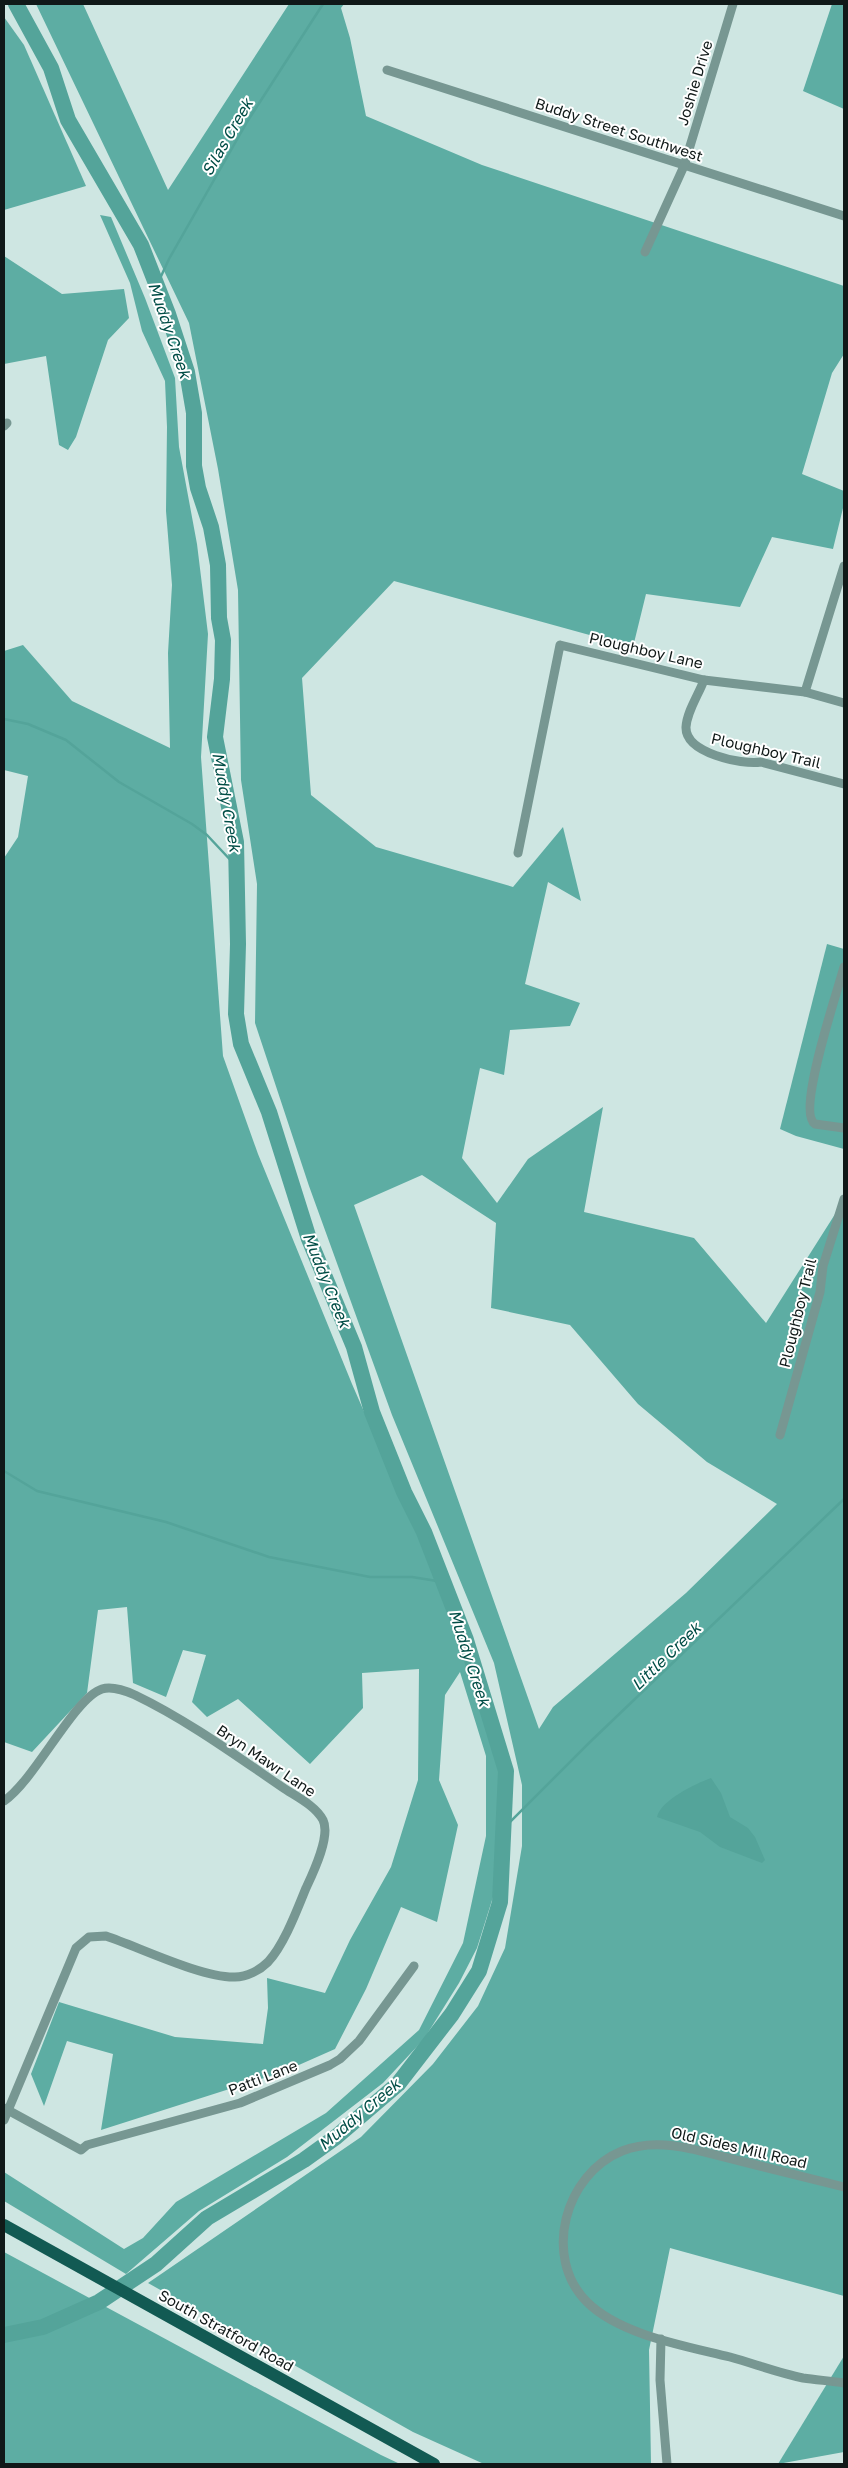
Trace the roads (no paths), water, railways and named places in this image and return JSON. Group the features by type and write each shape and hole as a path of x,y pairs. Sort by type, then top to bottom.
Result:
{"main road":[{"name":"South Stratford Road","path":"4,2225 170,2319 434,2464"}],"street":[{"name":"Joshie Drive","path":"646,252 684,166 733,4"},
{"name":"Buddy Street Southwest","path":"387,70 844,216"},
{"path":"805,692 844,566"},
{"name":"Ploughboy Lane","path":"518,854 560,645 704,680 805,692 844,703"},
{"name":"Ploughboy Trail","path":"704,680 686,728 691,742 700,750 751,764 761,762 844,784"},
{"path":"844,967 813,1077 808,1109 809,1116 815,1124 844,1128"},
{"name":"Ploughboy Trail","path":"780,1435 820,1292 823,1266 844,1198"},
{"name":"Bryn Mawr Lane","path":"4,1802 33,1772 87,1700 102,1689 113,1688 150,1703 247,1763 312,1808 325,1825 322,1846 315,1867 279,1945 267,1962 253,1972 236,1978 212,1974 106,1936 98,1935 81,1941 57,1990 4,2120"},
{"name":"Patti Lane","path":"7,2109 81,2150 87,2145 240,2103 340,2059 359,2041 414,1966"},
{"name":"Old Sides Mill Road","path":"844,2187 692,2148 667,2144 633,2147 598,2164 581,2183 569,2206 563,2240 567,2266 579,2293 598,2311 612,2320 661,2339 803,2378 844,2383"},
{"path":"661,2339 660,2380 667,2464"}],"waterway":[{"name":"Muddy Creek","path":"4,2335 43,2327 99,2302 156,2264 207,2218 304,2160 336,2137 398,2084 452,2014 479,1971 500,1902 506,1771 466,1640 424,1532 404,1492 372,1412 354,1347 309,1239 269,1112 241,1044 236,1014 238,944 236,842 215,737 222,679 223,640 219,618 218,565 211,527 198,488 194,466 194,413 187,372 168,314 141,245 68,120 51,68 16,4"},
{"name":"Silas Creek","path":"157,285 169,259 247,122 323,4"},
{"path":"4,719 28,724 66,740 119,782 192,824 207,835 236,866"},
{"path":"4,1471 37,1491 166,1522 269,1557 370,1577 412,1577 443,1582"},
{"name":"Little Creek","path":"503,1829 590,1742 844,1499"}]}
